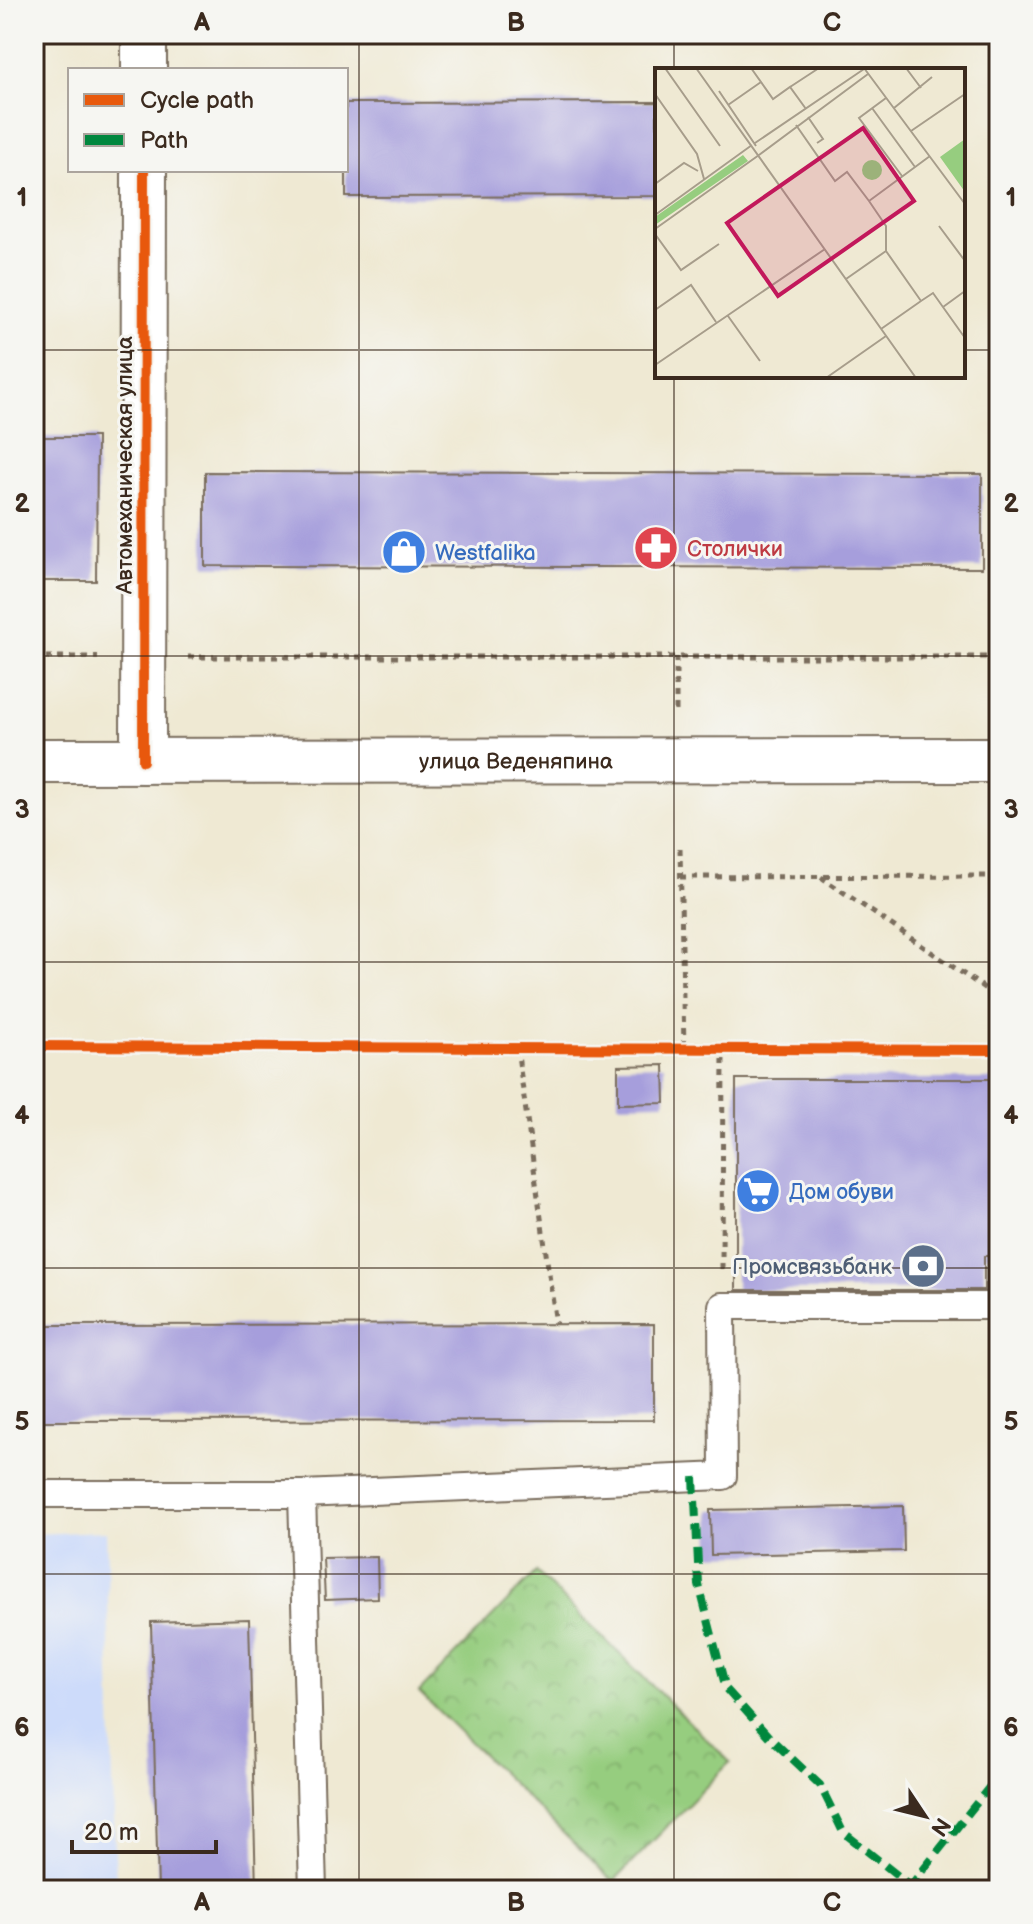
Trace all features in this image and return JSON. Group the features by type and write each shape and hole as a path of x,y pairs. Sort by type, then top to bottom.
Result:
{"main road":[{"path":"144,34 144,68"},
{"name":"Автомеханическая улица","path":"143,761 144,172"},
{"name":"улица Веденяпина","path":"34,761 999,760"}],"lane":[{"path":"34,1494 302,1494 723,1476 722,1306 999,1306"},
{"path":"302,1494 313,1890"}],"path":[{"path":"34,657 999,657"},
{"path":"676,657 677,725"},
{"path":"680,848 684,1049"},
{"path":"680,877 999,876"},
{"path":"820,877 999,998"},
{"path":"502,1048 533,1048"},
{"path":"517,1048 556,1324"},
{"path":"669,1049 697,1049"},
{"path":"710,1049 738,1049"},
{"path":"722,1306 723,1049"}],"shaded area":[{"path":"106,1531 116,1890 34,1890 34,1534"}],"green space":[{"path":"536,1572 730,1762 613,1882 419,1692"}],"building":[{"path":"655,102 655,196 346,197 348,103"},
{"path":"34,437 97,437 96,581 34,581"},
{"path":"205,472 982,474 982,568 205,566"},
{"path":"664,1065 665,1103 618,1104 618,1066"},
{"path":"736,1079 999,1079 996,1256 984,1256 984,1290 736,1290"},
{"path":"654,1324 654,1420 34,1421 34,1325"},
{"path":"903,1506 904,1551 711,1555 710,1510"},
{"path":"377,1557 378,1598 325,1600 323,1558"},
{"path":"249,1619 256,1890 158,1890 151,1622"}],"marked path":[{"path":"694,1477 699,1585 726,1689 770,1738 820,1785 843,1832 911,1886"},
{"path":"907,1890 999,1775"}],"cycle path":[{"path":"143,761 144,172"},
{"path":"34,1046 999,1050"}],"place":[{"name":"Столички","path":"656,548"},
{"name":"Westfalika","path":"404,552"},
{"name":"Дом обуви","path":"758,1191"},
{"name":"Промсвязьбанк","path":"923,1266"}]}
